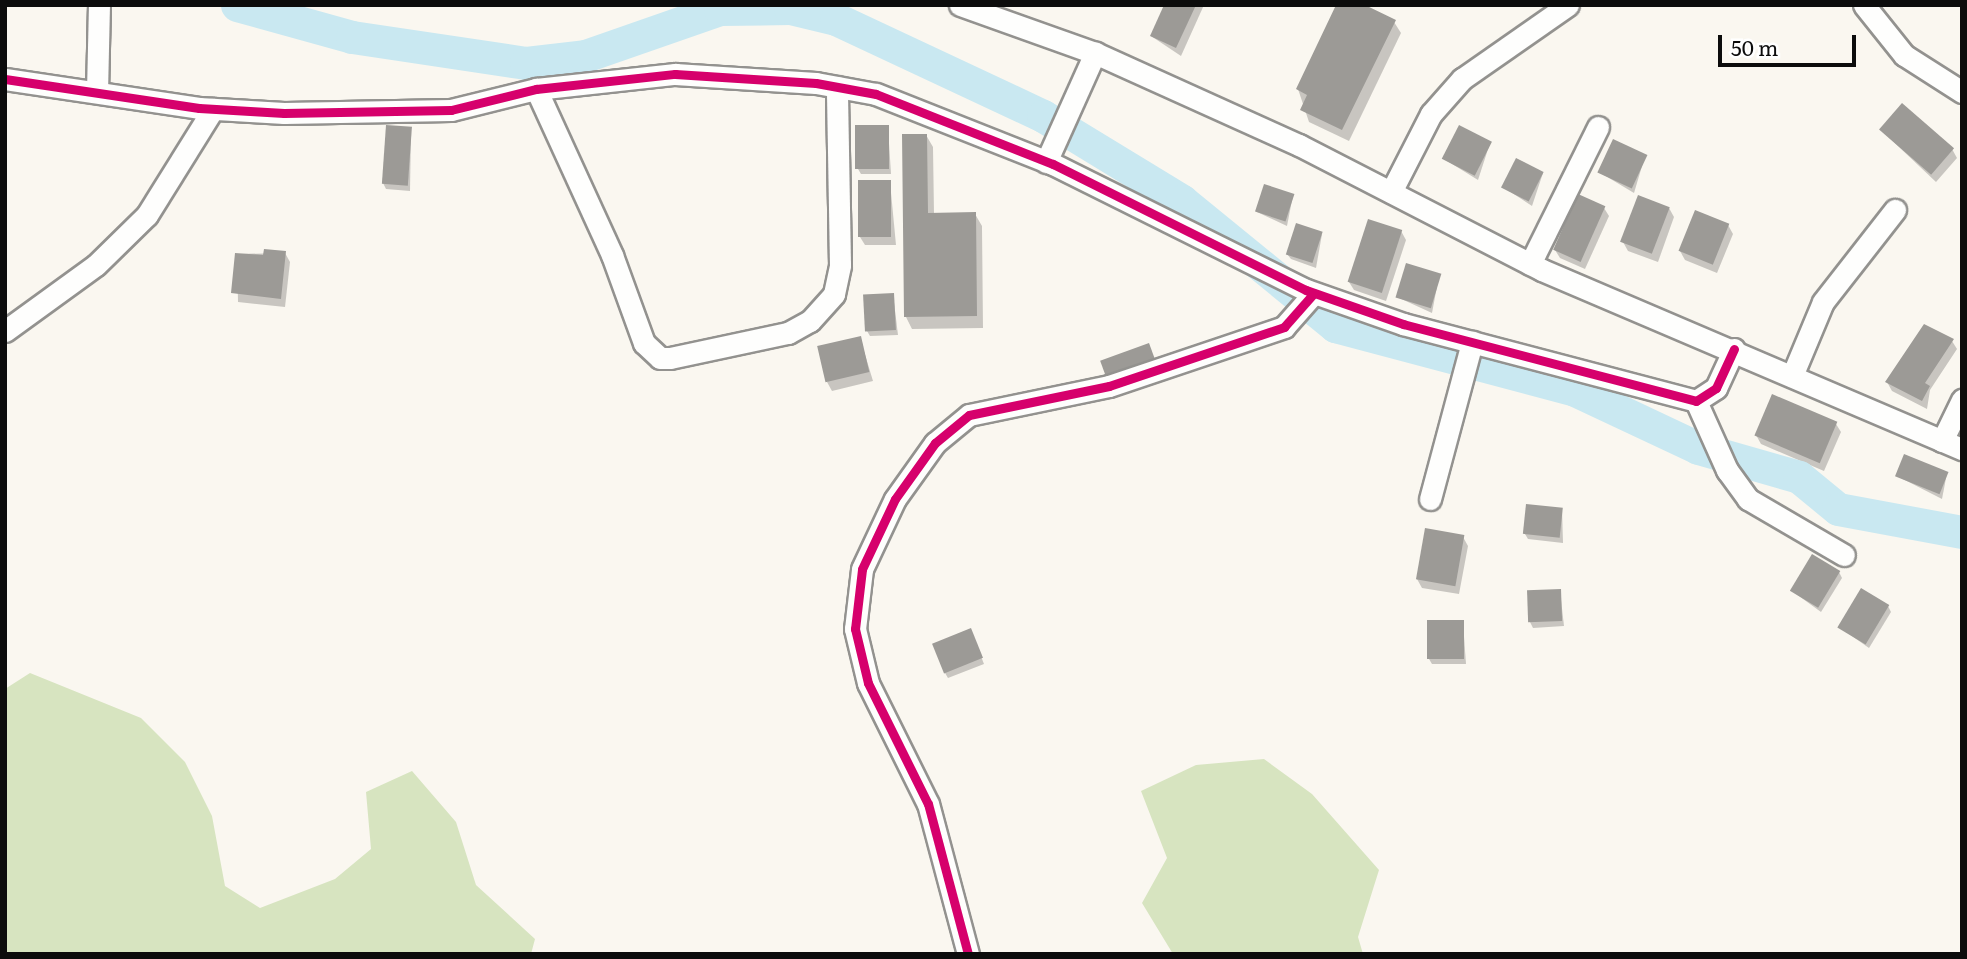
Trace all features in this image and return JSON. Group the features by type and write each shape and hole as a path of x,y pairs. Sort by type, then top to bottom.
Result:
{"street":[{"path":"97,92 99,5"},
{"path":"960,5 1094,53 1391,192 1530,264 1734,349 1952,445 1962,400"},
{"path":"1391,192 1432,114 1462,79 1568,5"},
{"path":"1864,5 1904,55 1962,92"},
{"path":"1046,162 1094,53"},
{"path":"5,79 213,109 450,110 536,89 675,74 838,87 876,94 1046,162 1314,293 1472,342 1696,401 1716,388 1734,349"},
{"path":"536,89 612,256 644,343 660,358 670,358 788,333 834,294 840,265 838,87"},
{"path":"5,331 96,265 147,215 213,109"},
{"path":"1530,264 1598,127"},
{"path":"1792,376 1823,302 1895,210"},
{"path":"968,954 928,804 868,683 855,629 862,569 895,499 934,443 969,415 1109,386 1284,327 1314,293"},
{"path":"1430,499 1472,342"},
{"path":"1696,401 1727,470 1748,499 1844,555"}],"green space":[{"path":"30,673 141,718 185,762 212,816 225,886 260,908 335,879 371,849 366,792 412,771 456,822 476,885 535,939 531,954 5,954 5,689"},
{"path":"1264,759 1312,794 1379,870 1358,937 1363,954 1173,954 1142,903 1167,858 1141,791 1196,765"}],"building":[{"path":"1164,5 1196,5 1176,48 1150,36"},
{"path":"1336,5 1365,5 1396,20 1342,130 1300,110 1307,95 1296,89"},
{"path":"1902,103 1954,148 1931,175 1879,129"},
{"path":"386,125 412,127 408,186 382,184"},
{"path":"855,125 889,125 889,169 855,169"},
{"path":"1459,125 1492,142 1475,176 1442,159"},
{"path":"902,134 927,134 928,213 976,212 977,316 904,317"},
{"path":"1613,139 1647,155 1632,189 1597,173"},
{"path":"1516,158 1544,172 1529,201 1501,187"},
{"path":"858,180 891,180 891,237 858,237"},
{"path":"1264,184 1294,194 1285,221 1255,212"},
{"path":"1578,194 1605,206 1581,262 1553,250"},
{"path":"1638,195 1670,207 1652,254 1620,242"},
{"path":"1695,210 1729,224 1713,265 1679,251"},
{"path":"1368,219 1402,230 1382,293 1348,282"},
{"path":"1296,223 1323,232 1312,263 1286,254"},
{"path":"264,249 286,251 281,299 231,293 235,253 263,255"},
{"path":"1406,263 1441,274 1431,308 1395,297"},
{"path":"894,293 896,330 865,332 863,295"},
{"path":"1924,324 1954,339 1925,383 1930,386 1922,401 1885,382"},
{"path":"861,336 869,372 825,382 817,346"},
{"path":"1149,343 1156,362 1107,380 1100,361"},
{"path":"1772,394 1837,422 1820,463 1754,435"},
{"path":"1904,454 1949,472 1940,494 1895,476"},
{"path":"1526,504 1563,508 1560,538 1523,534"},
{"path":"1425,528 1464,535 1455,586 1416,579"},
{"path":"1812,554 1840,571 1818,608 1790,591"},
{"path":"1861,588 1889,605 1866,644 1837,627"},
{"path":"1561,589 1562,621 1528,622 1527,590"},
{"path":"1427,620 1464,620 1464,659 1427,659"},
{"path":"971,628 983,658 944,673 932,644"}],"waterway":[{"path":"237,5 352,37 526,63 585,56 720,9 790,8 836,19 1043,116 1182,201 1335,326 1575,390 1698,448 1799,477 1838,509 1962,532"}],"cycle path":[{"path":"5,79 199,108 284,113 451,110 536,89 675,74 816,83 876,94 1053,164 1306,290 1403,324 1696,401 1716,388 1734,349"},
{"path":"968,954 928,804 868,683 855,629 862,569 895,499 935,443 969,415 1109,386 1284,327 1314,293"}]}
